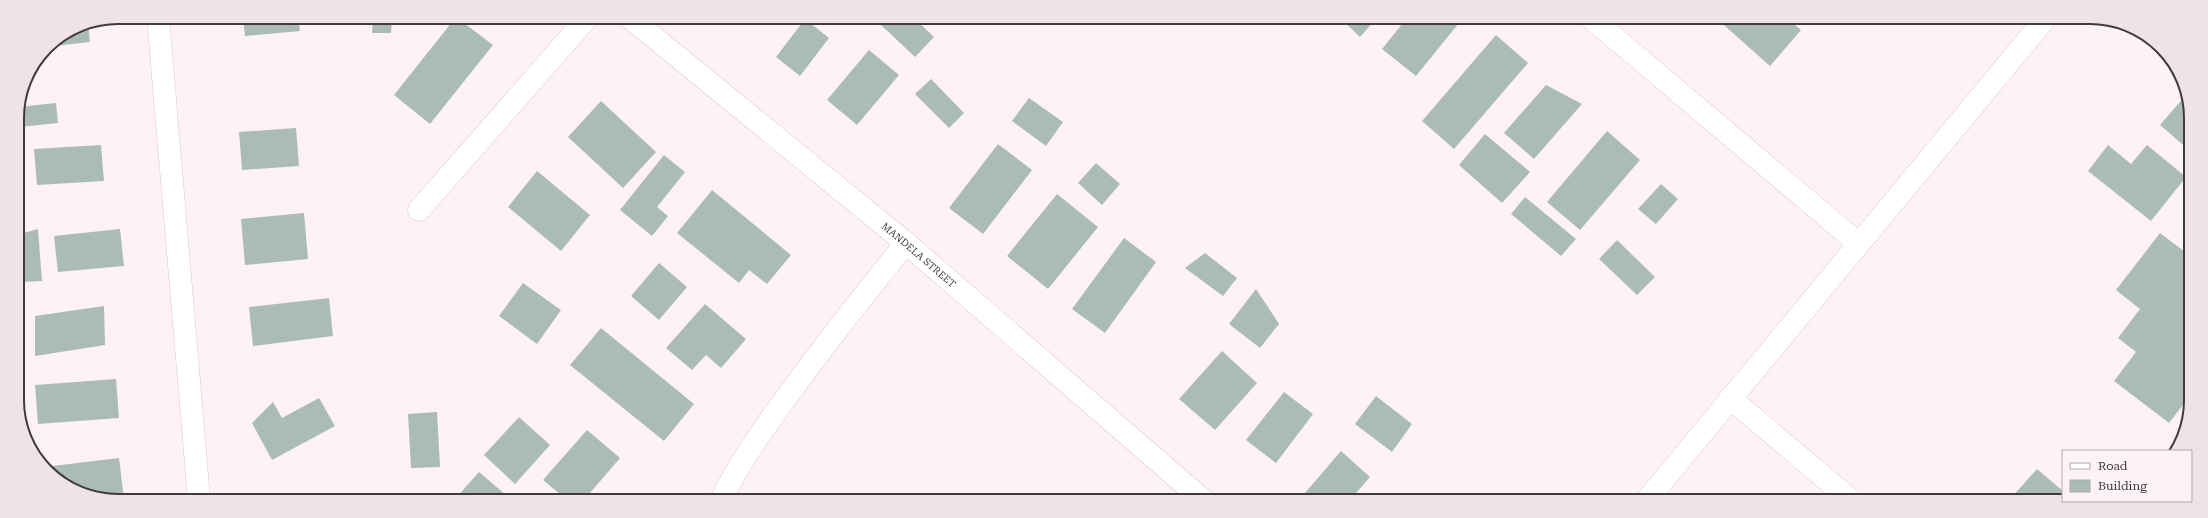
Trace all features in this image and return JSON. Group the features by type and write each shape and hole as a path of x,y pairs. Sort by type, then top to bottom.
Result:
{"street":[{"path":"159,24 199,494"},
{"path":"419,210 582,24"},
{"name":"MANDELA STREET","path":"636,24 906,243 1196,494"},
{"path":"1597,24 1859,244"},
{"path":"1652,494 2041,24"},
{"path":"724,494 736,470 761,431 839,325 906,243"},
{"path":"1730,398 1844,494"}],"building":[{"path":"244,24 299,24 300,31 245,36"},
{"path":"373,24 392,24 391,33 372,33"},
{"path":"450,24 465,24 493,45 430,124 394,95"},
{"path":"801,24 811,24 829,38 800,76 776,57"},
{"path":"880,24 920,24 934,37 915,57"},
{"path":"1346,24 1372,24 1360,37"},
{"path":"1402,24 1458,24 1416,76 1382,49"},
{"path":"1723,24 1794,24 1801,30 1770,66"},
{"path":"89,29 90,42 58,46 71,37"},
{"path":"1496,35 1528,63 1454,149 1422,121"},
{"path":"869,50 899,75 857,125 827,100"},
{"path":"931,79 964,113 949,128 915,94"},
{"path":"1546,85 1582,104 1534,159 1504,133"},
{"path":"1029,98 1063,122 1046,146 1012,121"},
{"path":"2182,100 2184,118 2184,146 2160,125"},
{"path":"601,101 656,152 623,188 568,137"},
{"path":"56,103 58,123 24,127 25,106"},
{"path":"296,128 299,166 242,170 239,132"},
{"path":"1607,131 1640,160 1580,230 1547,202"},
{"path":"1485,134 1530,172 1502,203 1459,165"},
{"path":"998,144 1032,170 983,234 949,208"},
{"path":"101,145 104,181 37,185 34,149"},
{"path":"2108,145 2131,164 2147,145 2184,175 2184,180 2151,221 2088,171"},
{"path":"664,155 685,172 657,207 668,216 652,236 620,210"},
{"path":"1096,163 1120,184 1102,205 1078,183"},
{"path":"537,171 590,215 561,251 508,207"},
{"path":"1661,184 1678,199 1656,224 1638,209"},
{"path":"712,190 791,255 767,284 749,270 739,283 677,233"},
{"path":"1057,194 1098,227 1048,289 1007,256"},
{"path":"1525,197 1576,239 1561,256 1511,214"},
{"path":"304,213 308,259 245,265 241,219"},
{"path":"38,229 42,281 24,282 24,233"},
{"path":"120,229 124,266 58,272 54,236"},
{"path":"2160,233 2184,251 2184,404 2169,423 2114,381 2136,352 2118,338 2140,309 2116,290"},
{"path":"1124,238 1156,262 1105,333 1072,309"},
{"path":"1617,240 1655,277 1637,295 1599,259"},
{"path":"1205,253 1237,278 1223,296 1185,268"},
{"path":"659,263 687,287 659,320 631,296"},
{"path":"523,283 561,310 537,344 499,316"},
{"path":"1256,289 1279,324 1260,348 1229,324"},
{"path":"329,298 333,336 253,346 249,307"},
{"path":"705,304 746,339 721,368 706,355 692,370 666,348"},
{"path":"104,306 105,345 35,356 35,316"},
{"path":"601,328 694,404 664,441 570,365"},
{"path":"1222,351 1257,383 1215,430 1179,399"},
{"path":"116,379 119,418 38,424 35,385"},
{"path":"1284,392 1313,414 1276,463 1246,440"},
{"path":"1376,396 1412,424 1392,452 1355,424"},
{"path":"319,398 335,426 272,460 252,423 273,402 282,418"},
{"path":"437,412 440,467 411,468 408,414"},
{"path":"519,417 550,445 515,484 484,455"},
{"path":"587,430 620,458 589,494 560,494 543,480"},
{"path":"1341,451 1370,477 1355,494 1305,493"},
{"path":"119,458 123,494 112,494 88,489 61,475 52,466"},
{"path":"2037,469 2062,490 2062,494 2015,494"},
{"path":"479,472 505,494 459,494"}]}
